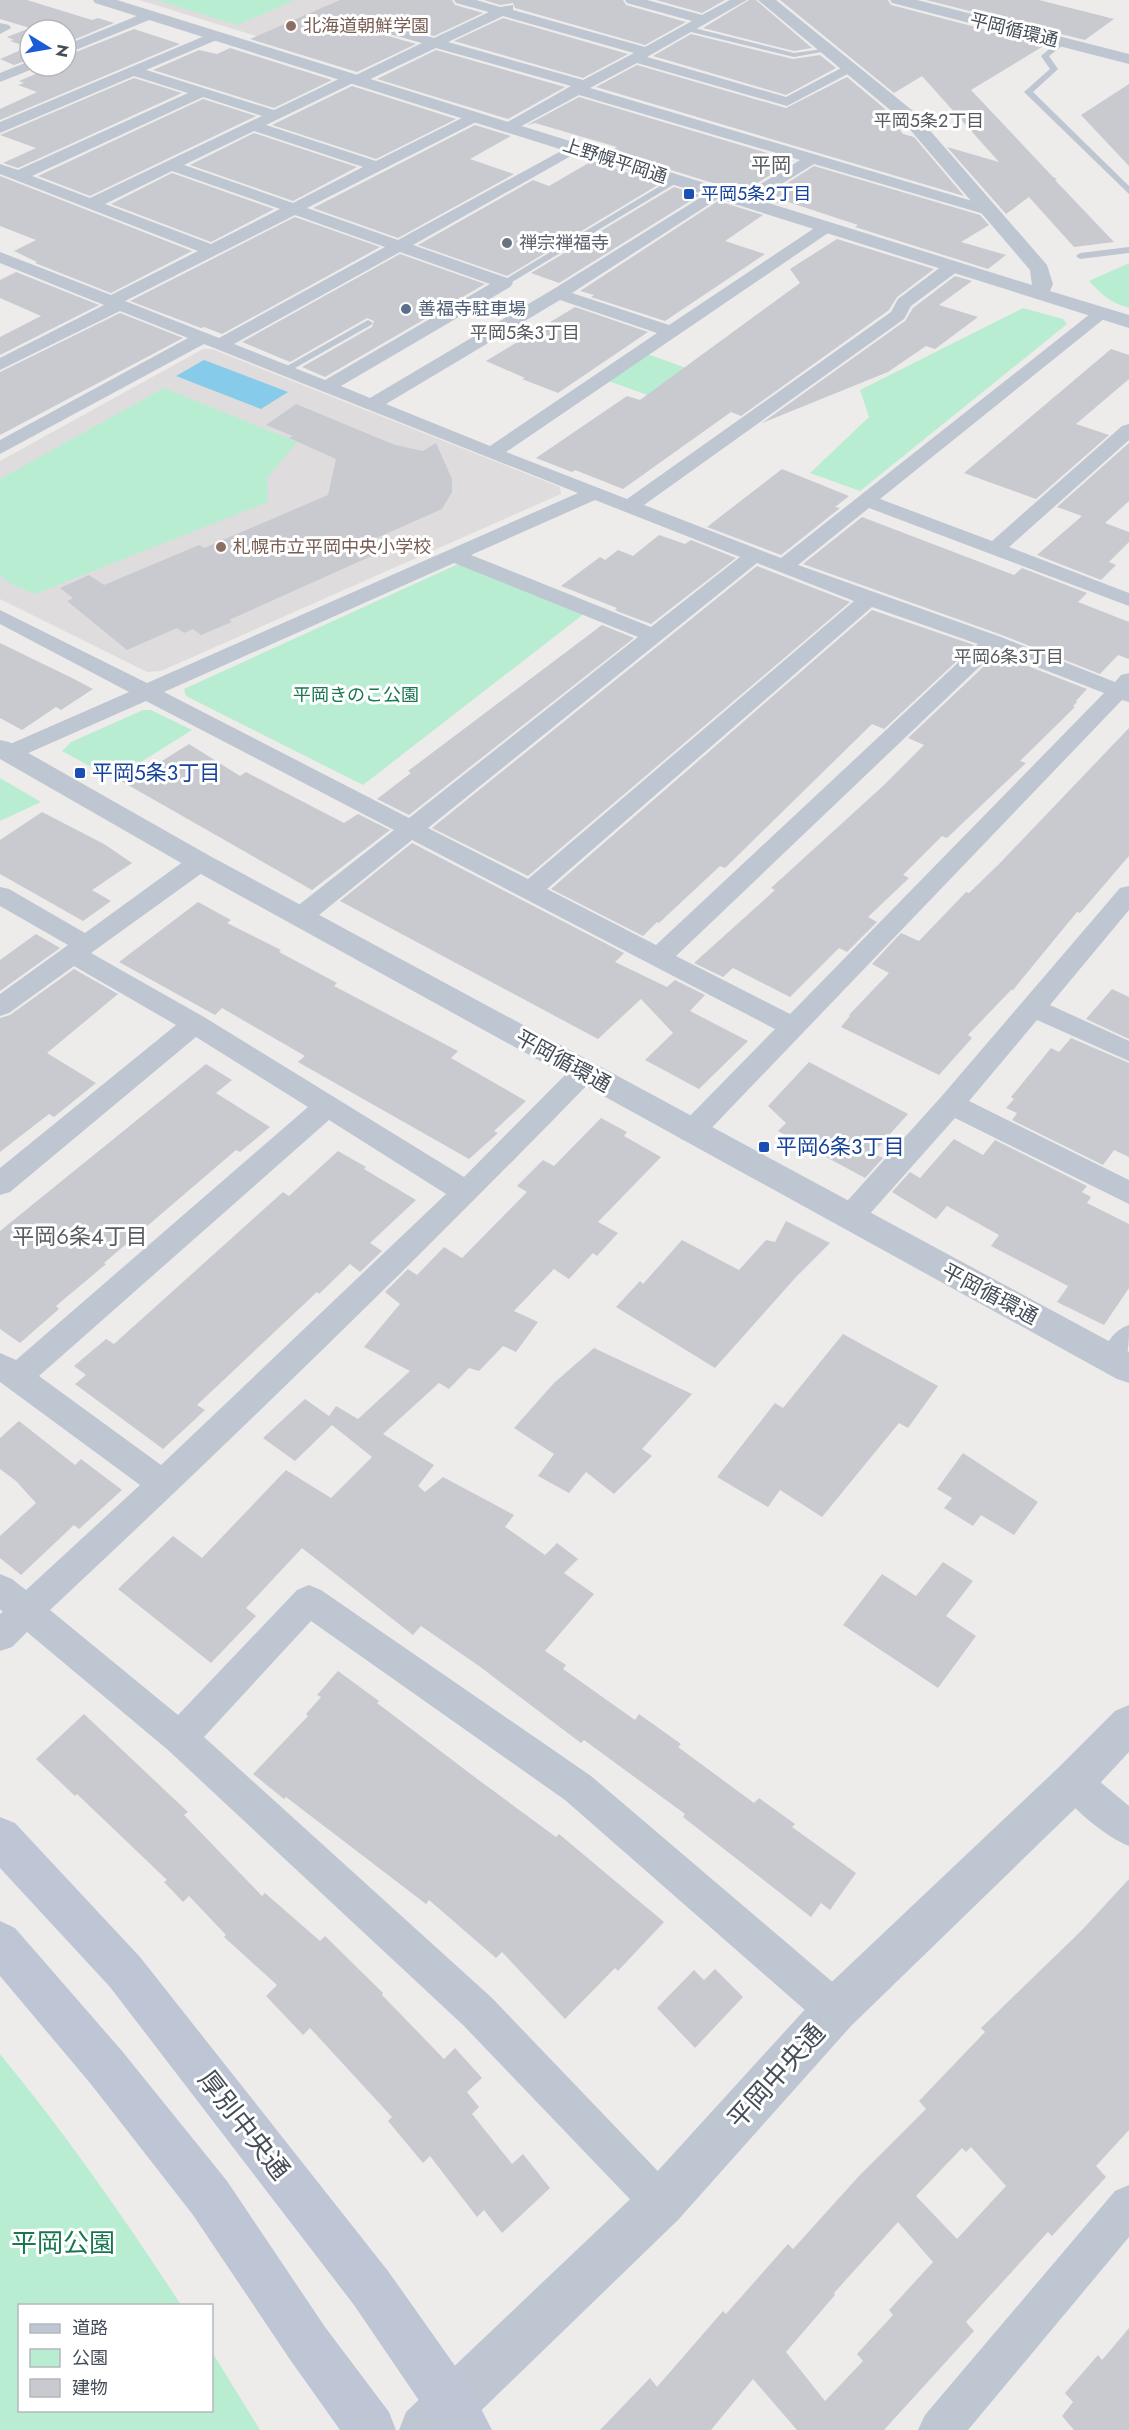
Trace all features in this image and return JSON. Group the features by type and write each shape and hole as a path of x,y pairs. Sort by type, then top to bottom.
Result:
{"main road":[{"name":"厚別中央通","path":"0,1837 125,1972 371,2288 448,2422"},
{"path":"0,1943 106,2067 210,2198 308,2344 371,2430"}],"street":[{"name":"上野幌平岡通","path":"101,0 1129,322"},
{"path":"460,0 787,102 852,68"},
{"path":"89,205 276,115 436,44 524,0"},
{"path":"632,0 705,20"},
{"path":"509,127 740,0"},
{"path":"766,0 907,115 1040,269 1043,284 1039,293"},
{"name":"平岡循環通","path":"898,0 1063,42 1116,49 1129,59"},
{"path":"78,45 148,15"},
{"path":"373,25 990,211"},
{"path":"0,128 214,36"},
{"path":"0,78 18,70"},
{"path":"133,70 276,115"},
{"path":"18,176 202,92"},
{"path":"0,365 212,250 475,117"},
{"path":"254,126 378,167"},
{"path":"0,448 399,246 577,148"},
{"path":"742,201 812,159"},
{"path":"172,166 504,283"},
{"path":"0,169 89,205 212,250"},
{"path":"372,405 558,294 717,194"},
{"path":"492,453 825,228"},
{"path":"0,257 754,555 869,599 1126,689 791,1026 691,1132"},
{"path":"630,506 898,315 904,303 952,267"},
{"path":"327,387 504,283"},
{"path":"558,294 671,332"},
{"path":"784,566 1101,314"},
{"path":"994,550 1129,430"},
{"path":"4,750 147,691 595,493"},
{"path":"865,500 994,550 1125,594"},
{"path":"300,917 754,555"},
{"path":"455,556 654,636"},
{"path":"529,892 869,599"},
{"path":"0,616 791,1026"},
{"path":"658,958 993,642"},
{"name":"平岡循環通","path":"4,750 200,862 849,1218 1124,1356"},
{"path":"0,1007 200,862"},
{"path":"849,1218 1034,1008 1129,894"},
{"path":"0,895 195,1024 466,1192"},
{"path":"1034,1008 1129,1052"},
{"path":"0,1184 195,1024"},
{"path":"0,1636 14,1600 163,1484 466,1192 584,1072"},
{"path":"951,1104 1129,1193"},
{"path":"163,1484 9,1371 327,1106"},
{"path":"14,1600 180,1738 477,2012 661,2203"},
{"path":"180,1738 309,1600 578,1788 835,2010"},
{"name":"平岡中央通","path":"448,2422 661,2203 835,2010 1073,1782 1129,1724"},
{"path":"1073,1782 1129,1829"},
{"path":"940,2430 1129,2205"}],"lane":[{"path":"690,29 794,55 829,50"},
{"path":"1063,42 1045,57 1054,69 1028,92 1129,191"},
{"path":"504,283 675,180"},
{"path":"1080,256 1129,250"},
{"path":"285,370 368,323"}],"shaded area":[{"name":"北海道朝鮮学園","path":"139,0 416,0 305,51"},
{"name":"札幌市立平岡中央小学校","path":"203,349 212,349 560,487 561,494 161,671 147,672 0,599 0,461"}],"green space":[{"path":"156,0 295,0 238,25"},
{"path":"1129,263 1129,308 1107,298 1089,281"},
{"path":"1023,308 1063,319 1067,324 860,491 810,473 869,417 860,390"},
{"path":"642,352 714,378 678,406 603,379"},
{"path":"164,388 297,442 267,478 268,502 35,594 9,583 0,575 0,479"},
{"name":"平岡きのこ公園","path":"456,565 469,565 585,613 363,785 186,696 184,689"},
{"path":"143,710 151,710 192,730 114,779 62,751 71,742"},
{"path":"0,778 41,802 0,821"},
{"name":"平岡公園","path":"0,2054 94,2177 180,2304 18,2304 18,2412 213,2412 213,2354 260,2430 0,2430"}],"water":[{"path":"204,360 288,392 261,409 176,376"}],"building":[{"path":"0,0 27,0 92,20 98,18 114,23 78,38 78,18 18,18 18,24 0,19"},
{"path":"340,0 452,0 455,5 483,13 434,36 374,19 368,20 364,24 367,30 416,44 357,72 250,39"},
{"path":"484,0 623,0 626,5 686,22 645,45 515,8 513,3 500,5"},
{"path":"656,0 725,0 702,13"},
{"path":"749,0 756,0 812,48 794,51 703,28"},
{"path":"780,0 888,0 891,5 1045,45 971,90 1114,242 1074,247 1029,197 1006,214 947,147 999,162 922,76 894,93"},
{"path":"926,0 1039,0 1114,19 1085,40"},
{"path":"503,18 628,54 583,78 454,41"},
{"path":"134,29 180,44 0,120 0,109 37,92 18,85 24,83 19,81 26,78 78,78 78,51"},
{"path":"18,33 18,44 10,41 14,40 7,37"},
{"path":"691,34 793,59 820,55 836,68 786,95 653,56"},
{"path":"230,48 332,80 274,108 153,70 199,50 217,54"},
{"path":"436,50 565,87 508,119 377,79"},
{"path":"18,51 18,64 14,65 0,59"},
{"path":"637,65 786,108 847,77 884,108 903,134 914,137 964,196 596,87"},
{"path":"134,78 182,93 18,168 3,163 36,148 0,135"},
{"path":"1129,84 1129,166 1081,115"},
{"path":"352,86 456,119 376,159 272,125"},
{"path":"579,97 794,161 742,192 610,151 617,147 535,123 527,125"},
{"path":"203,99 256,116 90,196 38,176"},
{"path":"475,125 511,136 470,159 514,174 398,238 313,208"},
{"path":"254,133 357,167 293,201 190,165"},
{"path":"592,161 661,183 507,276 418,245 533,180 549,186"},
{"path":"814,166 980,215 989,225 961,242 1006,255 988,269 855,227 858,225 785,201 780,204 762,199"},
{"path":"172,173 274,209 211,242 111,204"},
{"path":"0,176 192,251 111,293 35,263 37,262 14,251 36,240 0,226"},
{"path":"674,187 700,195 559,283 531,273"},
{"path":"718,201 763,215 725,241 765,254 665,321 591,297 594,295 580,291"},
{"path":"295,217 380,247 222,334 130,301"},
{"path":"837,239 934,269 897,297 889,310 741,416 731,412 623,489 536,458 627,396 640,400 800,283 790,269"},
{"path":"400,254 485,284 325,377 302,367 372,327 374,321 367,318 290,362 242,342"},
{"path":"16,272 99,305 0,355 0,337 41,316 0,298 0,280"},
{"path":"955,276 972,281 939,305 978,317 935,349 926,346 888,372 762,423 905,321 913,308"},
{"path":"575,307 648,332 558,393 522,379 525,378 486,361"},
{"path":"120,313 183,338 0,435 0,372"},
{"path":"1111,349 1129,355 1129,379 1076,424 1109,435 1036,499 964,473"},
{"path":"296,404 395,445 423,451 436,443 452,479 452,492 442,509 363,544 376,554 229,620 232,622 201,635 193,629 184,633 177,628 127,650 67,601 73,598 60,588 89,575 104,585 199,545 204,548 328,495 336,459 289,438 293,436 266,425"},
{"path":"1129,443 1129,501 1105,523 1129,532 1129,542 1109,562 1116,565 1101,580 1037,555 1082,516 1057,507"},
{"path":"782,469 849,496 835,507 840,508 781,555 707,527"},
{"path":"862,517 1014,575 1022,568 1087,593 1078,602 1129,622 1129,659 1118,655 1100,674 1002,635 803,564"},
{"path":"659,535 685,544 691,540 736,558 651,624 561,586 600,557 605,560 618,550 633,556"},
{"path":"757,566 850,602 528,876 432,828"},
{"path":"872,610 974,645 884,729 872,724 725,868 720,866 643,936 551,889"},
{"path":"602,625 634,638 409,815 377,799 411,773 408,771"},
{"path":"0,643 93,689 61,710 56,707 22,730 0,718"},
{"path":"997,654 1087,689 1076,701 1073,706 1075,707 1020,761 1026,763 947,838 942,836 903,875 909,878 868,917 877,922 847,952 839,948 790,997 733,968 723,977 694,963 775,890 771,888 884,785 924,745 908,738"},
{"path":"1129,728 1129,856 1080,913 1077,912 1013,990 968,1035 972,1038 939,1075 841,1027 849,1015 889,973 872,964 901,933 919,941 966,892 969,893 999,864"},
{"path":"189,744 240,776 246,772 344,823 358,814 390,830 312,890 121,781 150,764 154,766"},
{"path":"42,812 104,844 132,863 92,890 111,901 83,921 0,874 0,840"},
{"path":"412,843 624,953 615,962 667,987 675,980 705,995 690,1011 748,1041 699,1089 645,1060 673,1033 641,999 598,1039 340,901"},
{"path":"198,902 231,920 227,923 281,950 279,952 337,983 334,986 458,1051 451,1058 526,1101 494,1131 498,1133 469,1159 298,1062 305,1056 222,1008 215,1015 119,962"},
{"path":"36,934 60,948 0,991 0,960"},
{"path":"74,969 118,994 47,1053 96,1083 54,1117 49,1114 0,1152 0,1018 10,1015"},
{"path":"1112,989 1129,997 1129,1039 1086,1019"},
{"path":"1071,1038 1129,1063 1129,1157 1114,1150 1103,1165 1012,1120 1017,1113 1006,1108 1014,1099 1011,1097 1051,1048 1059,1052"},
{"path":"809,1062 908,1114 873,1153 883,1158 865,1178 778,1131 786,1123 768,1106"},
{"path":"206,1064 232,1080 216,1093 270,1127 240,1152 236,1150 104,1263 106,1264 56,1306 59,1309 20,1343 0,1329 0,1231"},
{"path":"601,1118 627,1132 624,1136 661,1157 598,1222 618,1233 597,1256 593,1253 569,1279 554,1269 514,1311 538,1322 516,1352 503,1346 479,1371 469,1368 449,1389 439,1383 383,1434 434,1465 418,1486 425,1492 443,1477 514,1515 505,1527 545,1555 557,1543 578,1559 564,1573 594,1594 545,1651 566,1665 563,1669 635,1720 639,1714 681,1744 678,1747 754,1803 759,1798 795,1824 792,1827 856,1873 830,1910 821,1903 811,1917 683,1817 685,1814 584,1740 581,1743 479,1666 421,1626 413,1635 302,1548 246,1608 256,1616 211,1663 118,1589 173,1536 202,1558 286,1470 331,1498 372,1457 332,1425 295,1461 263,1438 305,1399 329,1416 336,1406 358,1419 410,1371 364,1347 400,1304 385,1292 408,1269 417,1275 444,1247 462,1258 527,1192 517,1186 543,1160 554,1166"},
{"path":"954,1139 983,1155 995,1140 1087,1186 1082,1192 1091,1197 1087,1203 1129,1224 1129,1288 1104,1325 1057,1302 1068,1286 991,1246 999,1235 947,1206 936,1219 892,1192 910,1172 920,1178"},
{"path":"338,1151 416,1200 370,1243 382,1251 360,1272 350,1264 319,1294 317,1292 197,1405 205,1410 163,1449 75,1384 86,1375 74,1366 106,1339 114,1344 283,1192 289,1196"},
{"path":"786,1221 830,1243 796,1277 715,1368 616,1307 640,1281 643,1284 682,1240 739,1270 766,1240 775,1242"},
{"path":"843,1334 938,1386 908,1428 899,1423 822,1517 780,1490 768,1507 717,1477 775,1403 783,1408"},
{"path":"594,1348 692,1394 642,1449 652,1456 614,1494 586,1472 569,1493 538,1476 554,1454 514,1428 554,1383"},
{"path":"19,1421 75,1465 81,1459 122,1490 79,1529 74,1525 21,1575 0,1558 0,1536 36,1503 16,1481 0,1469 0,1438"},
{"path":"963,1453 1038,1502 1014,1535 981,1515 973,1526 944,1508 952,1498 937,1489"},
{"path":"943,1562 973,1581 946,1616 976,1636 938,1688 843,1625 882,1574 916,1596"},
{"path":"338,1671 480,1781 556,1837 559,1834 664,1922 618,1971 615,1968 565,2019 502,1952 496,1958 429,1900 426,1904 253,1774 308,1716 306,1714 321,1697 317,1695"},
{"path":"84,1714 188,1812 184,1815 262,1896 265,1893 320,1941 325,1936 383,1993 382,1995 444,2059 455,2048 482,2078 467,2092 479,2107 472,2114 512,2164 523,2154 550,2188 502,2233 484,2210 477,2217 430,2156 423,2163 388,2121 392,2117 310,2028 303,2035 266,1996 277,1985 224,1937 226,1935 189,1896 183,1902 164,1882 167,1880 77,1794 75,1796 36,1759"},
{"path":"1129,1879 1129,2130 1096,2166 1106,2177 1052,2236 1048,2232 966,2322 974,2331 884,2430 797,2430 753,2379 711,2430 600,2430 650,2378 657,2387 723,2311 726,2314 788,2244 793,2249 859,2176 926,2109 919,2101 985,2032 981,2028 1082,1930","holes":["971,2147 1006,2186 957,2239 916,2196 962,2148 966,2152","898,2222 933,2262 889,2310 893,2315 857,2354 863,2361 825,2401 786,2352 835,2295 834,2293"]},
{"path":"715,1969 743,1997 695,2048 657,2008 694,1970 704,1980"},
{"path":"1129,2328 1129,2430 1074,2430 1062,2416 1073,2402 1065,2393 1098,2355 1102,2360"}],"place":[{"name":"北海道朝鮮学園","path":"291,26"},
{"name":"平岡5条2丁目","path":"689,194"},
{"name":"禅宗禅福寺","path":"507,243"},
{"name":"善福寺駐車場","path":"406,309"},
{"name":"札幌市立平岡中央小学校","path":"221,547"},
{"name":"平岡5条3丁目","path":"80,773"},
{"name":"平岡6条3丁目","path":"764,1147"}],"district":[{"name":"平岡5条2丁目","path":"929,121"},
{"name":"平岡","path":"771,165"},
{"name":"平岡5条3丁目","path":"525,333"},
{"name":"平岡6条3丁目","path":"1009,657"},
{"name":"平岡6条4丁目","path":"80,1236"}]}
